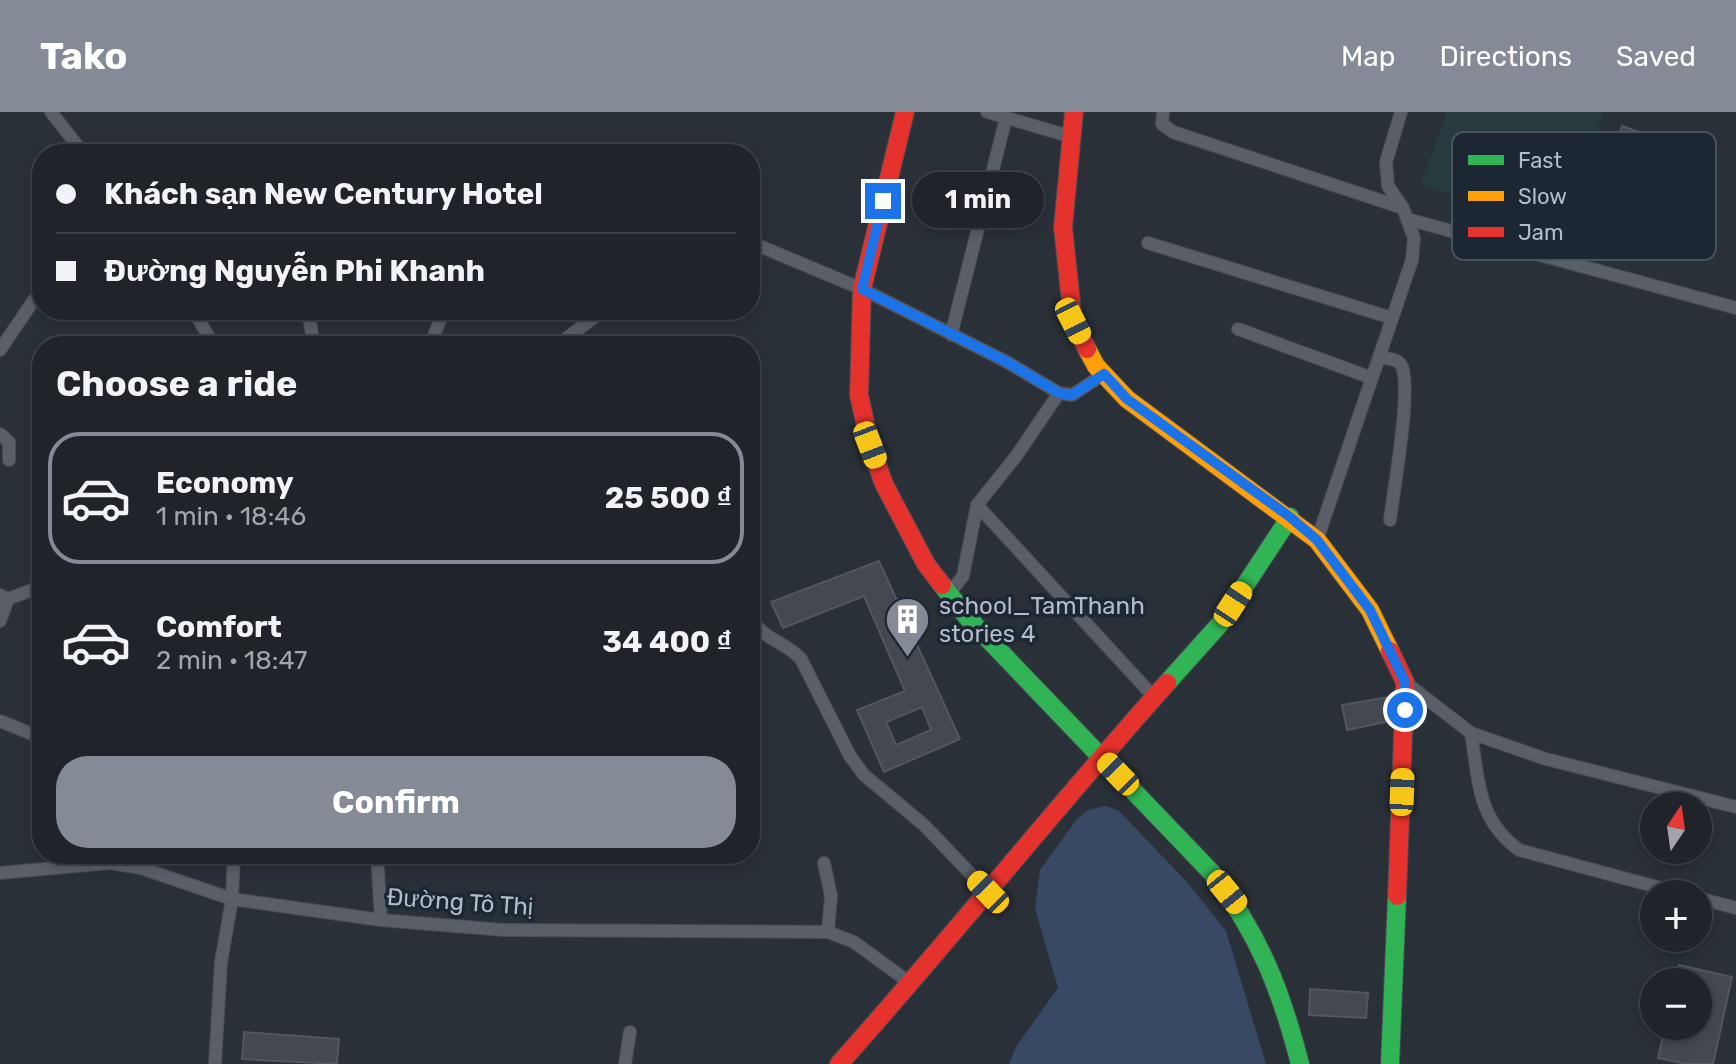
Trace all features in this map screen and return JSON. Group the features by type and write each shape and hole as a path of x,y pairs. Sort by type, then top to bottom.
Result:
{"street":[{"path":"51,112 76,144"},
{"path":"905,112 862,289 859,395 870,445 884,484 926,564 967,617 1212,873 1243,910 1283,997 1300,1064"},
{"path":"987,112 1072,137"},
{"path":"1074,112 1063,227 1073,321 1096,366 1127,399 1317,540 1370,610 1405,682 1471,733 1584,770 1736,807"},
{"path":"1163,112 1162,124 1173,132 1405,214 1452,227"},
{"path":"1317,540 1412,260 1414,238 1405,214 1388,186 1386,162 1401,112"},
{"path":"951,335 1006,118"},
{"path":"1148,243 1392,318"},
{"path":"760,246 862,289 1007,362 1059,393 1072,395 1104,374"},
{"path":"1567,260 1736,308"},
{"path":"0,350 32,303"},
{"path":"569,336 591,320"},
{"path":"1238,329 1372,378"},
{"path":"1379,357 1401,363 1404,372 1404,401 1390,520"},
{"path":"949,594 963,576 977,505 1017,455 1059,393"},
{"path":"0,434 9,442 9,460"},
{"path":"977,505 1154,697"},
{"path":"839,1064 947,943 1101,756 1219,625 1290,517"},
{"path":"0,621 4,597 32,589"},
{"path":"760,632 790,646 801,659 850,756 864,775 924,825 988,892"},
{"path":"1390,1064 1405,682"},
{"path":"0,721 32,734"},
{"path":"1471,733 1483,807 1502,837 1519,850 1640,882"},
{"path":"824,863 831,896 828,932"},
{"name":"Đường Tô Thị","path":"0,873 99,864"},
{"name":"Đường Tô Thị","path":"116,864 141,868 232,899 381,920 504,930 828,932 854,942 910,983"},
{"path":"215,1064 221,962 232,899 234,864"},
{"path":"378,864 381,920"},
{"path":"1712,902 1736,908"},
{"path":"625,1064 630,1032"}],"green space":[{"path":"1447,112 1603,112 1596,132 1452,132 1452,195 1421,184"}],"water":[{"path":"1106,806 1119,811 1187,882 1226,931 1266,1064 1009,1064 1017,1045 1058,988 1035,908 1040,870 1077,819 1088,810"}],"building":[{"path":"1622,126 1639,132 1620,132"},
{"name":"school_TamThanh stories 4","path":"879,561 960,739 884,772 857,710 905,691 864,596 783,628 771,602","holes":["922,707 931,730 896,745 886,722"]},
{"path":"1389,697 1390,721 1347,730 1342,705"},
{"path":"1712,972 1732,977 1713,1064 1686,1064 1658,1058 1662,1040 1712,1040"},
{"path":"1310,989 1368,993 1366,1018 1309,1015"},
{"path":"244,1032 339,1039 337,1064 242,1059"}],"traffic: fast":[{"path":"1167,683 1219,625 1290,517"},
{"path":"942,585 967,617 1212,873 1243,918 1266,964 1285,1012 1300,1064"},
{"path":"1390,1064 1397,896"}],"traffic: slow":[{"path":"1087,349 1096,366 1127,399 1317,540 1370,610 1390,651"}],"traffic: jam":[{"path":"905,112 862,289 859,395 870,445 884,484 926,564 942,585"},
{"path":"1074,112 1063,227 1073,321 1087,349"},
{"path":"1390,651 1405,682 1397,896"},
{"path":"839,1064 1167,683"}],"place":[{"name":"school_TamThanh stories 4","path":"908,659"}],"route":[{"path":"883,201 862,289 1007,362 1059,393 1072,395 1104,374 1127,399 1290,517 1317,540 1370,610 1405,682 1405,710"}]}
